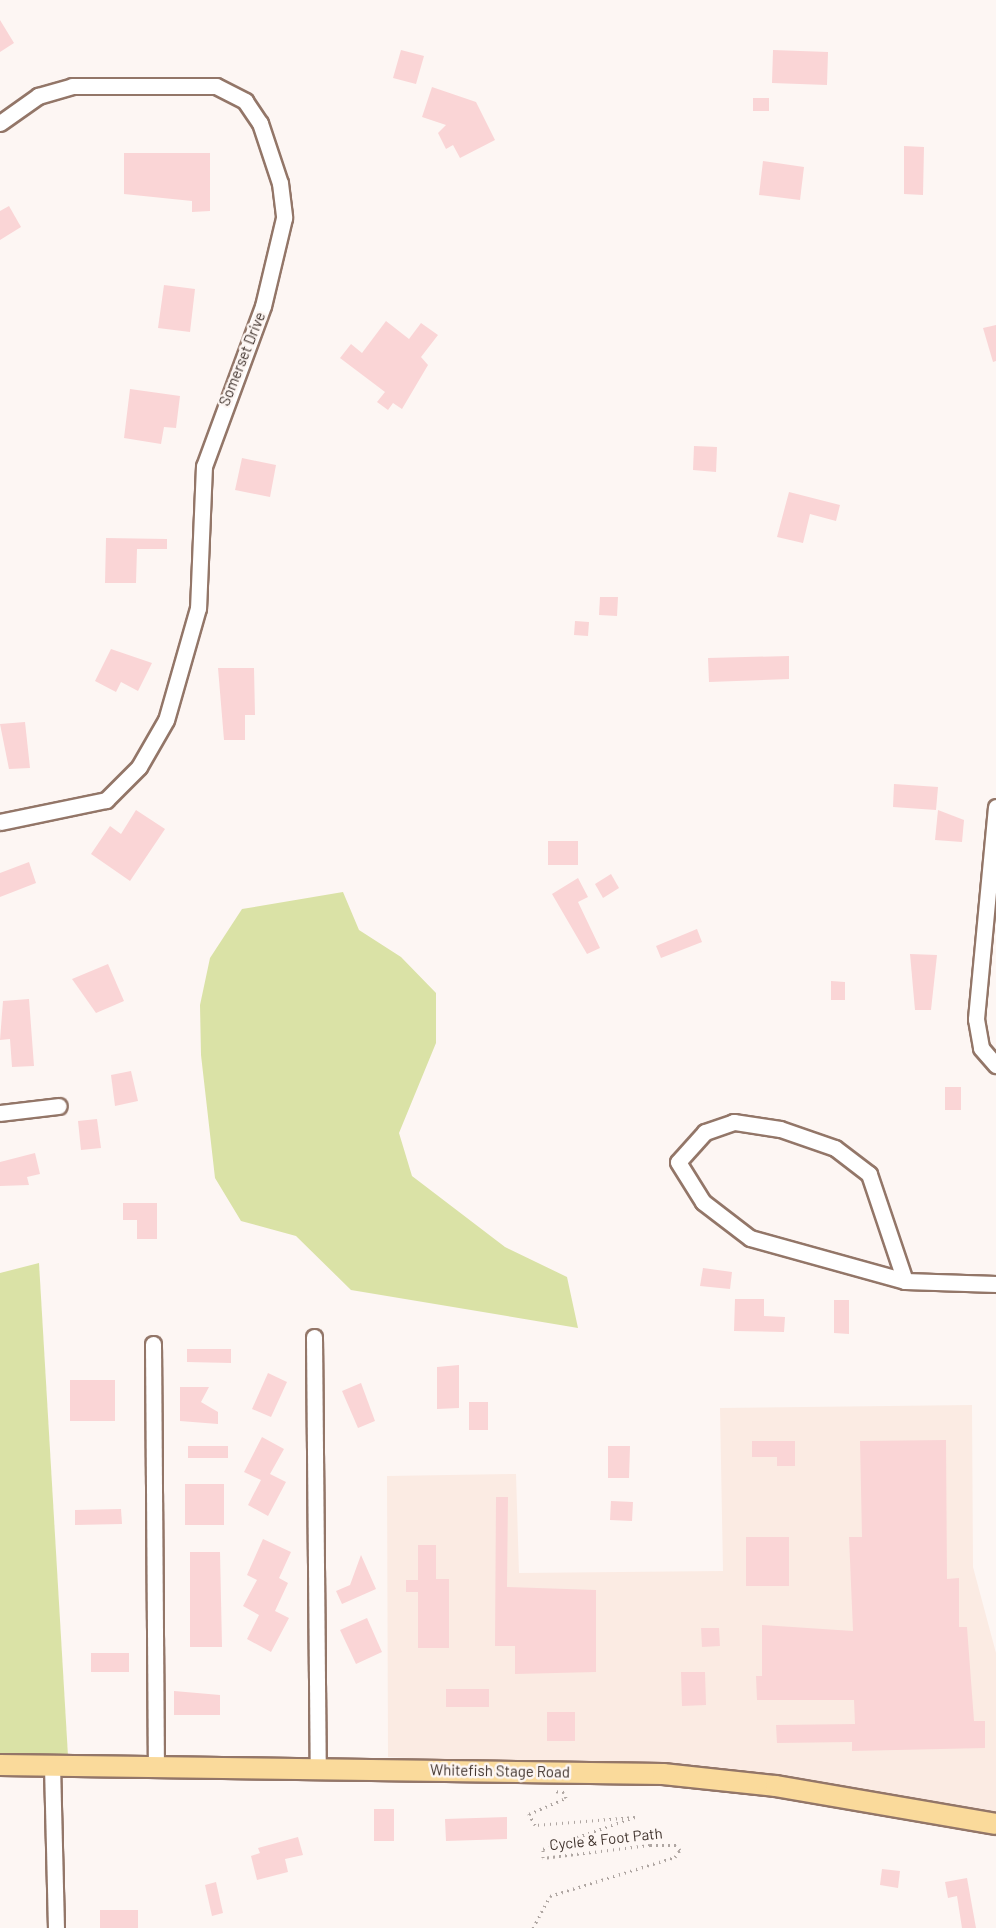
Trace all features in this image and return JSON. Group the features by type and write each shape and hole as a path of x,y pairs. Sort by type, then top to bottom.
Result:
{"main road":[{"name":"Whitefish Stage Road","path":"0,1765 318,1768 701,1777 996,1824"}],"street":[{"name":"Somerset Drive","path":"0,123 38,96 72,86 216,86 245,101 260,123 280,183 284,218 263,306 204,466 198,608 166,720 139,767 106,800 51,815 0,822"},
{"path":"996,807 976,1019 981,1048 996,1065"},
{"path":"0,1113 59,1106"},
{"path":"905,1281 869,1174 835,1148 780,1129 734,1122 705,1132 678,1162 704,1202 750,1238 905,1281 996,1284"},
{"path":"314,1336 318,1768"},
{"path":"153,1344 156,1767"},
{"path":"52,1765 56,1928"}],"path":[{"name":"Cycle & Foot Path","path":"533,1928 550,1896 675,1857 680,1850 676,1845 650,1845 543,1858 543,1849 635,1817 530,1822 536,1808 558,1804"}],"shaded area":[{"path":"972,1405 973,1567 996,1653 996,1818 739,1772 388,1757 387,1476 516,1474 519,1573 723,1571 720,1408"}],"green space":[{"path":"343,892 359,930 401,957 436,993 436,1043 399,1133 412,1176 505,1247 567,1277 578,1328 351,1290 296,1236 241,1221 215,1178 201,1055 200,1005 210,958 242,909"},
{"path":"39,1263 68,1756 0,1756 0,1273"}],"building":[{"path":"0,20 14,43 0,52"},
{"path":"401,50 424,56 416,84 393,78"},
{"path":"773,50 828,52 827,85 772,83"},
{"path":"432,87 476,102 495,140 460,158 453,145 446,149 438,133 446,125 422,117"},
{"path":"753,98 769,98 769,111 753,111"},
{"path":"904,146 924,147 923,195 904,194"},
{"path":"124,153 210,153 210,211 192,212 192,201 124,194"},
{"path":"763,161 804,167 800,200 759,195"},
{"path":"9,206 21,227 0,240 0,211"},
{"path":"164,285 195,289 190,332 158,328"},
{"path":"386,321 409,339 421,323 438,335 421,357 428,365 402,409 393,403 388,410 377,402 385,392 340,358 351,344 362,353"},
{"path":"996,325 996,361 993,362 983,328"},
{"path":"130,389 180,396 176,428 164,427 161,444 124,438"},
{"path":"694,446 717,447 716,472 693,470"},
{"path":"242,458 276,465 270,497 235,490"},
{"path":"789,492 840,505 836,521 810,514 803,543 777,537"},
{"path":"106,538 167,539 167,549 137,549 136,583 105,583"},
{"path":"600,597 618,597 617,616 599,615"},
{"path":"575,621 589,622 588,636 574,635"},
{"path":"111,649 152,663 138,691 121,682 116,692 95,681"},
{"path":"789,656 789,679 709,682 708,658"},
{"path":"218,668 254,668 255,715 245,715 245,740 224,740"},
{"path":"25,722 30,768 9,769 0,724"},
{"path":"894,784 938,787 936,810 893,807"},
{"path":"136,810 165,829 130,881 91,854 110,826 121,834"},
{"path":"938,810 964,820 962,842 935,840"},
{"path":"548,841 578,841 578,865 548,865"},
{"path":"29,862 36,883 0,897 0,873"},
{"path":"611,874 619,888 603,898 595,884"},
{"path":"578,878 588,897 578,902 600,948 587,954 552,894"},
{"path":"697,929 702,942 661,958 656,946"},
{"path":"910,954 937,955 931,1010 915,1010"},
{"path":"108,964 124,1001 96,1013 72,979"},
{"path":"831,981 845,982 845,1000 831,1000"},
{"path":"29,999 34,1066 12,1067 10,1039 0,1040 3,1001"},
{"path":"131,1071 138,1101 115,1106 111,1075"},
{"path":"945,1087 961,1087 961,1110 945,1110"},
{"path":"97,1119 101,1148 81,1150 78,1121"},
{"path":"35,1153 40,1174 27,1177 29,1185 0,1186 0,1162"},
{"path":"123,1203 157,1203 157,1239 137,1239 137,1220 123,1220"},
{"path":"703,1268 732,1272 730,1289 700,1286"},
{"path":"735,1299 764,1299 764,1316 785,1317 784,1332 734,1331"},
{"path":"834,1300 849,1300 849,1334 834,1333"},
{"path":"187,1349 231,1349 231,1363 187,1362"},
{"path":"459,1365 459,1408 437,1409 437,1367"},
{"path":"268,1373 287,1382 271,1417 252,1409"},
{"path":"70,1380 115,1380 115,1421 70,1421"},
{"path":"361,1383 375,1421 358,1428 342,1391"},
{"path":"180,1387 209,1387 201,1402 218,1412 218,1424 180,1421"},
{"path":"469,1402 488,1402 488,1430 469,1430"},
{"path":"262,1437 284,1449 270,1474 286,1482 268,1516 248,1505 261,1480 244,1472"},
{"path":"946,1440 947,1579 959,1578 959,1627 967,1627 974,1721 985,1721 985,1748 852,1751 852,1742 777,1743 776,1725 855,1724 854,1700 757,1700 756,1676 762,1676 762,1625 853,1631 849,1537 862,1537 860,1441"},
{"path":"752,1441 795,1441 795,1466 777,1466 777,1457 752,1457"},
{"path":"188,1446 228,1446 228,1458 188,1458"},
{"path":"608,1446 630,1446 629,1478 608,1478"},
{"path":"185,1484 224,1484 224,1525 185,1525"},
{"path":"496,1497 508,1497 507,1587 596,1590 596,1672 515,1674 515,1646 495,1646"},
{"path":"611,1501 633,1502 632,1521 610,1520"},
{"path":"121,1509 122,1524 75,1525 75,1510"},
{"path":"746,1537 789,1537 789,1586 746,1586"},
{"path":"263,1539 291,1552 279,1578 288,1583 275,1611 289,1618 271,1652 247,1639 259,1615 243,1606 257,1580 247,1575"},
{"path":"418,1545 436,1545 436,1579 449,1579 449,1648 418,1648 418,1592 406,1592 406,1580 418,1580"},
{"path":"190,1552 220,1552 222,1647 190,1647"},
{"path":"361,1555 376,1589 342,1604 336,1591 350,1585"},
{"path":"367,1618 382,1652 356,1664 340,1630"},
{"path":"701,1628 719,1628 720,1646 702,1647"},
{"path":"91,1653 129,1653 129,1672 91,1672"},
{"path":"681,1672 705,1672 706,1705 682,1706"},
{"path":"446,1689 489,1689 489,1707 446,1707"},
{"path":"174,1691 220,1695 220,1715 174,1715"},
{"path":"547,1712 575,1712 575,1741 547,1741"},
{"path":"374,1809 394,1809 394,1841 374,1841"},
{"path":"507,1817 507,1839 446,1841 445,1819"},
{"path":"298,1837 303,1855 285,1859 288,1872 257,1880 251,1856 260,1853 258,1848"},
{"path":"882,1869 900,1871 898,1888 880,1885"},
{"path":"967,1878 976,1928 962,1928 957,1896 948,1898 945,1882"},
{"path":"216,1882 223,1913 212,1916 205,1885"},
{"path":"100,1910 138,1910 138,1928 100,1928"}]}
